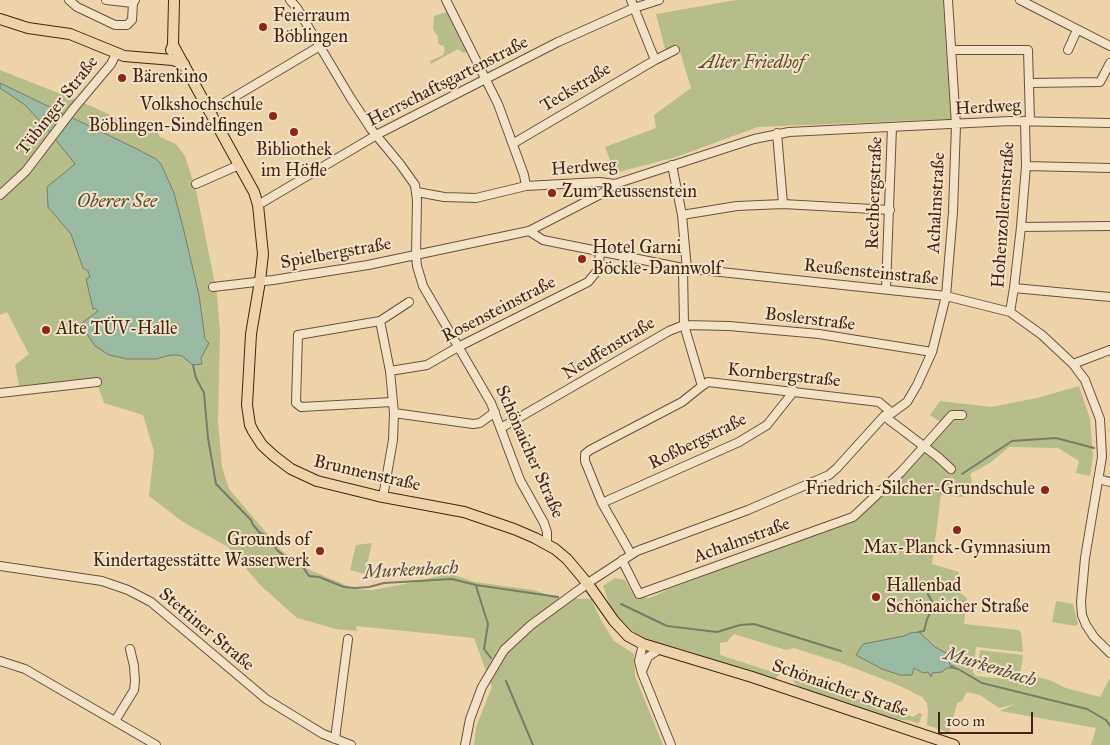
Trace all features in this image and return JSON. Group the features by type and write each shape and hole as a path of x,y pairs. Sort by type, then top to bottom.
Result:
{"main road":[{"path":"157,58 169,52 173,45 174,0"},
{"path":"0,19 28,28 70,34 116,54 178,60 184,64"},
{"name":"Brunnenstraße","path":"173,45 182,58 209,112 254,192 258,205 263,254 250,334 247,389 248,416 257,439 291,469 310,478 468,514 514,529 547,544"},
{"name":"Schönaicher Straße","path":"547,544 567,559 588,584 614,621 628,636 643,644 752,677 954,745"}],"street":[{"path":"68,0 77,7 115,24 127,25 132,20 134,1 106,0"},
{"path":"290,0 297,8 350,97 376,136 410,178 416,192"},
{"path":"446,0 486,79 514,143 526,186"},
{"name":"Herrschaftsgartenstraße","path":"258,205 376,136 565,38 632,4 659,0"},
{"name":"Achalmstraße","path":"465,745 470,719 482,687 504,650 532,625 631,554 748,510 829,475 884,416 892,413 907,402 932,352 946,296 953,212 956,125 948,0"},
{"path":"1020,0 1110,46"},
{"path":"632,4 655,60"},
{"path":"1068,50 1077,30"},
{"path":"209,112 320,46"},
{"name":"Teckstraße","path":"514,143 675,50"},
{"name":"Hohenzollernstraße","path":"952,50 1028,50 1030,84 1026,166 1021,227 1010,312"},
{"name":"Tübinger Straße","path":"0,195 26,171 111,64 116,54"},
{"path":"1030,84 1100,82 1110,63"},
{"name":"Herdweg","path":"416,192 444,197 476,198 526,186 599,182 615,184 754,138 777,133 1027,121 1110,122"},
{"name":"Rechbergstraße","path":"886,289 892,127"},
{"path":"777,133 783,204"},
{"path":"196,184 239,164"},
{"name":"Neuffenstraße","path":"501,428 668,331 684,325 685,268 682,215 672,166"},
{"path":"1026,166 1110,168"},
{"name":"Spielbergstraße","path":"213,287 320,273 529,231 601,194 615,184"},
{"name":"Schönaicher Straße","path":"416,192 418,234 416,255 423,286 495,412 520,480 548,532 547,544"},
{"path":"682,215 737,206 783,204 890,210"},
{"path":"1021,227 1110,226"},
{"name":"Reußensteinstraße","path":"529,231 543,240 600,253 685,268 946,296 1010,312 1042,336 1073,364 1085,380 1100,419 1102,457 1081,587 1082,614 1094,637 1110,653"},
{"path":"418,234 425,248 442,250"},
{"name":"Rosensteinstraße","path":"390,370 427,365 458,347 588,282 598,270 600,253"},
{"path":"1014,288 1110,297"},
{"path":"392,402 302,408 296,403 298,334 380,321 409,302"},
{"path":"380,321 390,370 394,414 383,496"},
{"name":"Boslerstraße","path":"684,325 738,327 819,334 932,352"},
{"name":"Kornbergstraße","path":"684,325 702,386 708,382 879,402 892,413"},
{"path":"1073,364 1110,350"},
{"path":"0,393 97,382"},
{"path":"631,554 602,503 585,461 585,454 682,402 702,386"},
{"name":"Roßbergstraße","path":"602,503 739,442 767,425 794,391"},
{"path":"394,414 473,424 480,423 495,412"},
{"name":"Achalmstraße","path":"622,560 639,594 853,516 901,472 952,415 962,415"},
{"path":"884,416 951,469"},
{"path":"1098,480 1110,482"},
{"name":"Stettiner Straße","path":"0,566 102,581 128,590 151,602 266,699 310,727 351,745"},
{"path":"335,739 348,639"},
{"path":"643,644 639,661 642,673 671,745"},
{"path":"115,721 134,690 134,666 130,649"},
{"path":"642,673 648,657 658,650"},
{"path":"0,661 25,669 156,745"}],"green space":[{"name":"Alter Friedhof","path":"736,0 943,0 951,119 758,127 676,157 615,173 605,147 656,128 654,115 691,88 678,45 665,49 656,14"},
{"path":"447,12 467,50 463,53 458,49 431,64 430,61 443,55 445,50 444,46 438,44 438,37 433,29 434,16"},
{"path":"0,70 91,106 138,128 147,121 154,126 160,137 176,144 185,156 196,190 217,294 220,332 218,421 222,467 229,489 281,550 303,567 355,589 373,590 420,581 448,573 475,582 534,590 557,598 591,599 614,641 634,654 635,676 663,745 474,745 476,727 492,687 474,638 356,626 357,631 336,629 297,618 260,585 228,547 183,522 149,496 154,451 143,415 104,403 98,386 21,395 15,365 29,354 7,312 0,315"},
{"path":"1079,386 1090,419 1093,456 1090,476 1076,473 1079,461 1058,448 1009,447 990,463 970,474 972,481 964,497 941,495 932,564 959,572 955,589 967,598 964,624 1019,630 1021,633 1023,652 976,647 973,672 976,676 1016,680 1027,684 1031,675 1052,681 1066,688 1100,697 1110,678 1110,745 1091,745 1096,728 1000,711 1015,704 999,708 980,695 967,692 962,701 957,703 949,733 927,725 927,703 922,697 898,685 841,663 794,648 786,650 734,634 727,642 720,643 720,655 779,674 775,680 704,657 650,643 628,628 611,609 603,586 615,578 625,580 635,597 650,598 669,589 855,519 916,458 918,461 931,443 948,427 930,415 940,401 991,407 1037,398"},
{"path":"372,543 365,574 350,570 356,545"},
{"path":"1056,601 1073,604 1078,624 1075,626 1052,622"},
{"path":"980,650 1023,655 1020,678 977,672"},
{"path":"798,674 800,680 913,717 919,713 922,714 920,721 918,724 912,721 886,718 797,686 793,681 793,677"}],"water":[{"name":"Oberer See","path":"0,83 139,150 156,159 161,164 174,193 199,295 205,339 209,343 201,358 202,364 193,365 182,356 177,355 156,359 127,359 109,355 95,346 81,325 98,311 95,308 93,309 86,279 90,277 88,271 83,268 71,234 48,207 47,187 75,164 25,105 0,88"},
{"path":"919,632 935,647 948,654 950,665 954,666 954,668 947,668 942,672 932,673 931,677 928,672 923,673 914,668 912,675 900,675 882,669 856,655 863,644"}],"waterway":[{"name":"Murkenbach","path":"193,365 196,378 204,393 208,438 216,484 251,520 260,533 267,536 277,550 293,564 303,567 309,576 319,577 344,587 355,588 384,583 452,579 476,585 558,597"},
{"path":"962,474 1012,441 1056,438 1094,448"},
{"path":"919,632 924,631 927,619 934,606 928,594 927,582"},
{"path":"476,586 488,624 484,649 491,658"},
{"name":"Murkenbach","path":"621,604 667,626 717,632 740,625 754,624 841,651"},
{"name":"Murkenbach","path":"951,667 982,683 1087,709 1106,720 1110,726"},
{"path":"506,681 533,745"}],"place":[{"name":"Feierraum Böblingen","path":"263,27"},
{"name":"Bärenkino","path":"122,78"},
{"name":"Volkshochschule Böblingen-Sindelfingen","path":"273,116"},
{"name":"Bibliothek im Höfle","path":"294,132"},
{"name":"Zum Reussenstein","path":"552,193"},
{"name":"Hotel Garni Böckle-Dannwolf","path":"582,259"},
{"name":"Alte TÜV-Halle","path":"46,330"},
{"name":"Friedrich-Silcher-Grundschule","path":"1045,490"},
{"name":"Max-Planck-Gymnasium","path":"957,530"},
{"name":"Grounds of Kindertagesstätte Wasserwerk","path":"320,551"},
{"name":"Hallenbad Schönaicher Straße","path":"876,597"}]}
